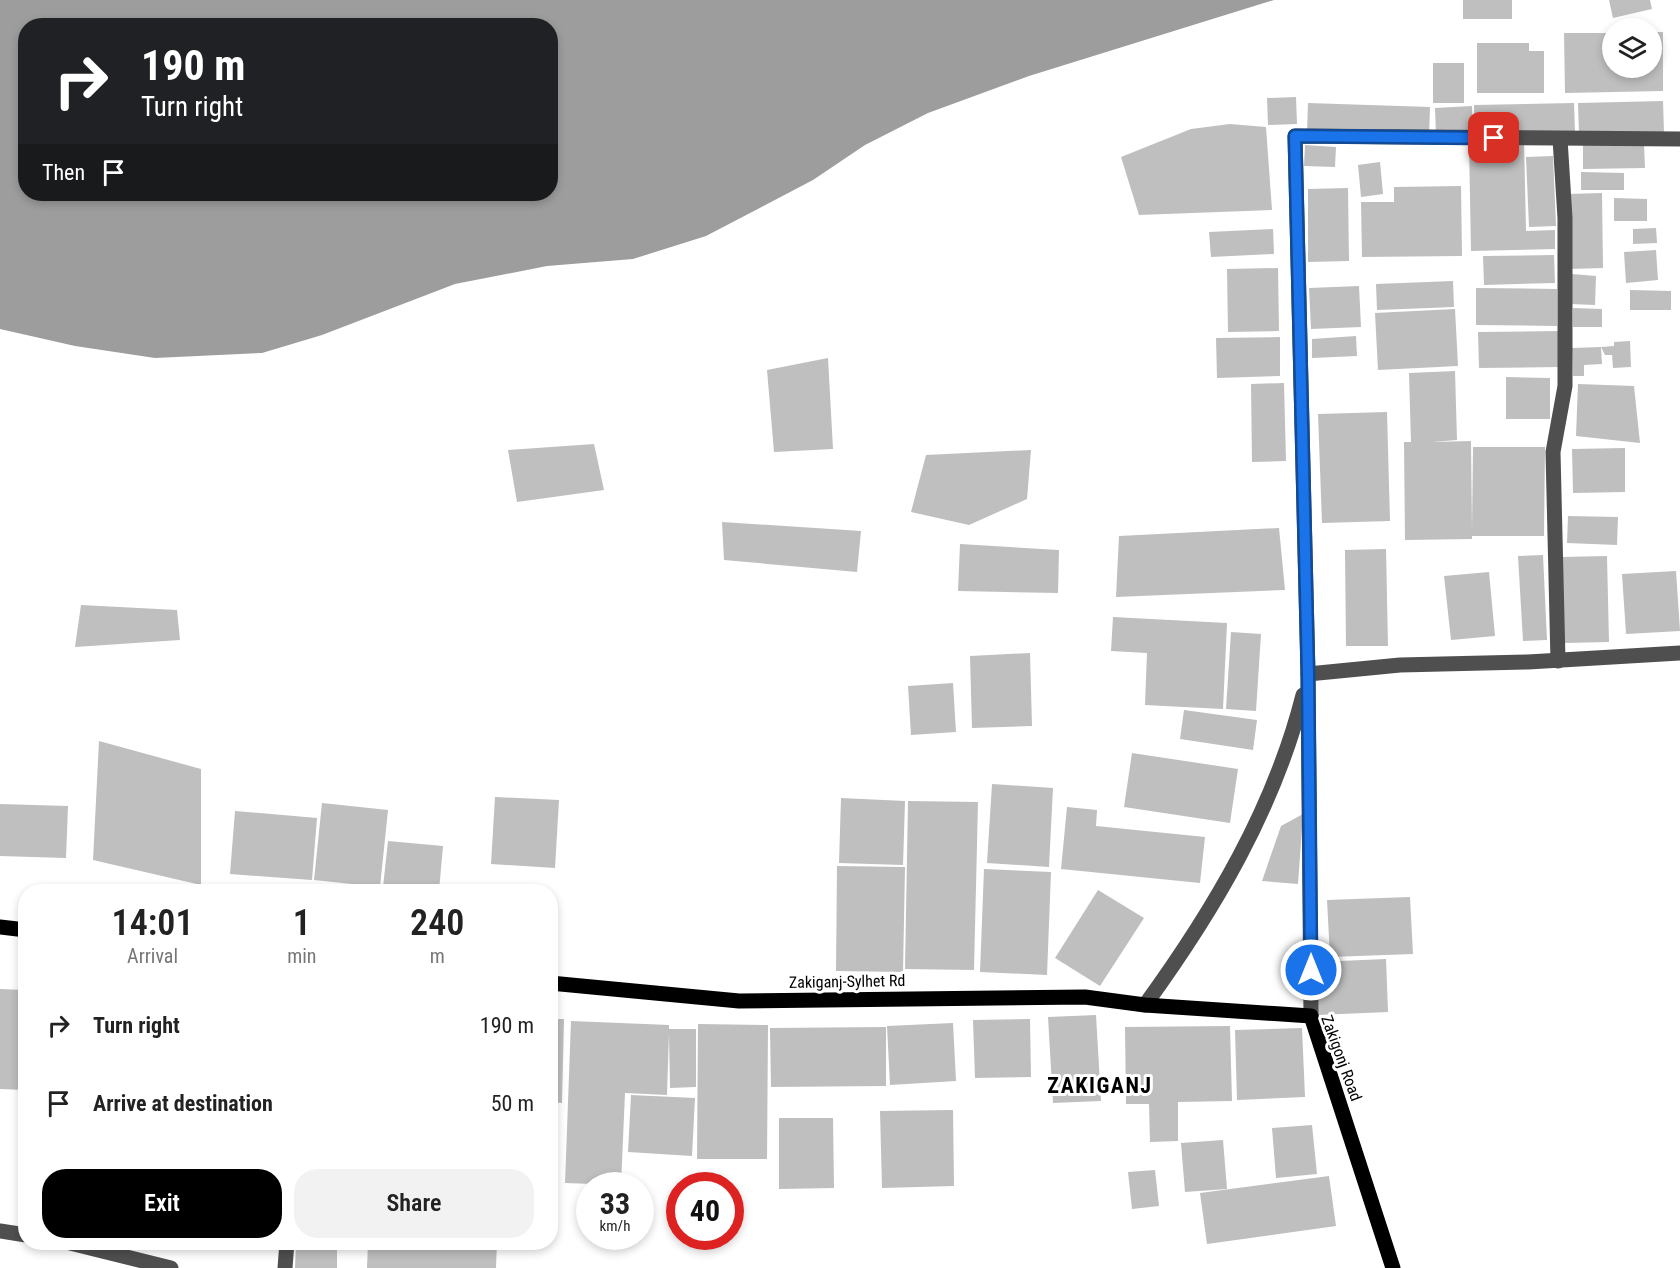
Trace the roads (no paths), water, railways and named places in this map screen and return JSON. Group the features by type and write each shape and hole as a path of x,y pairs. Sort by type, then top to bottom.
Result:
{"main road":[{"path":"0,927 18,929"},
{"name":"Zakiganj-Sylhet Rd","path":"558,983 740,1001 1085,996 1145,1005"},
{"name":"Zakigonj Road","path":"1145,1005 1311,1016 1393,1268"}],"street":[{"path":"1311,1016 1308,674 1295,136 1680,139"},
{"path":"1558,661 1553,452 1565,386 1565,218 1560,139"},
{"path":"1308,674 1400,665 1558,661 1680,653"},
{"path":"1145,1005 1192,940 1268,803 1297,720 1308,674"},
{"path":"0,1231 18,1234"},
{"path":"98,1250 171,1268"},
{"path":"285,1268 286,1250"}],"district":[{"name":"ZAKIGANJ","path":"1100,1085"}]}
